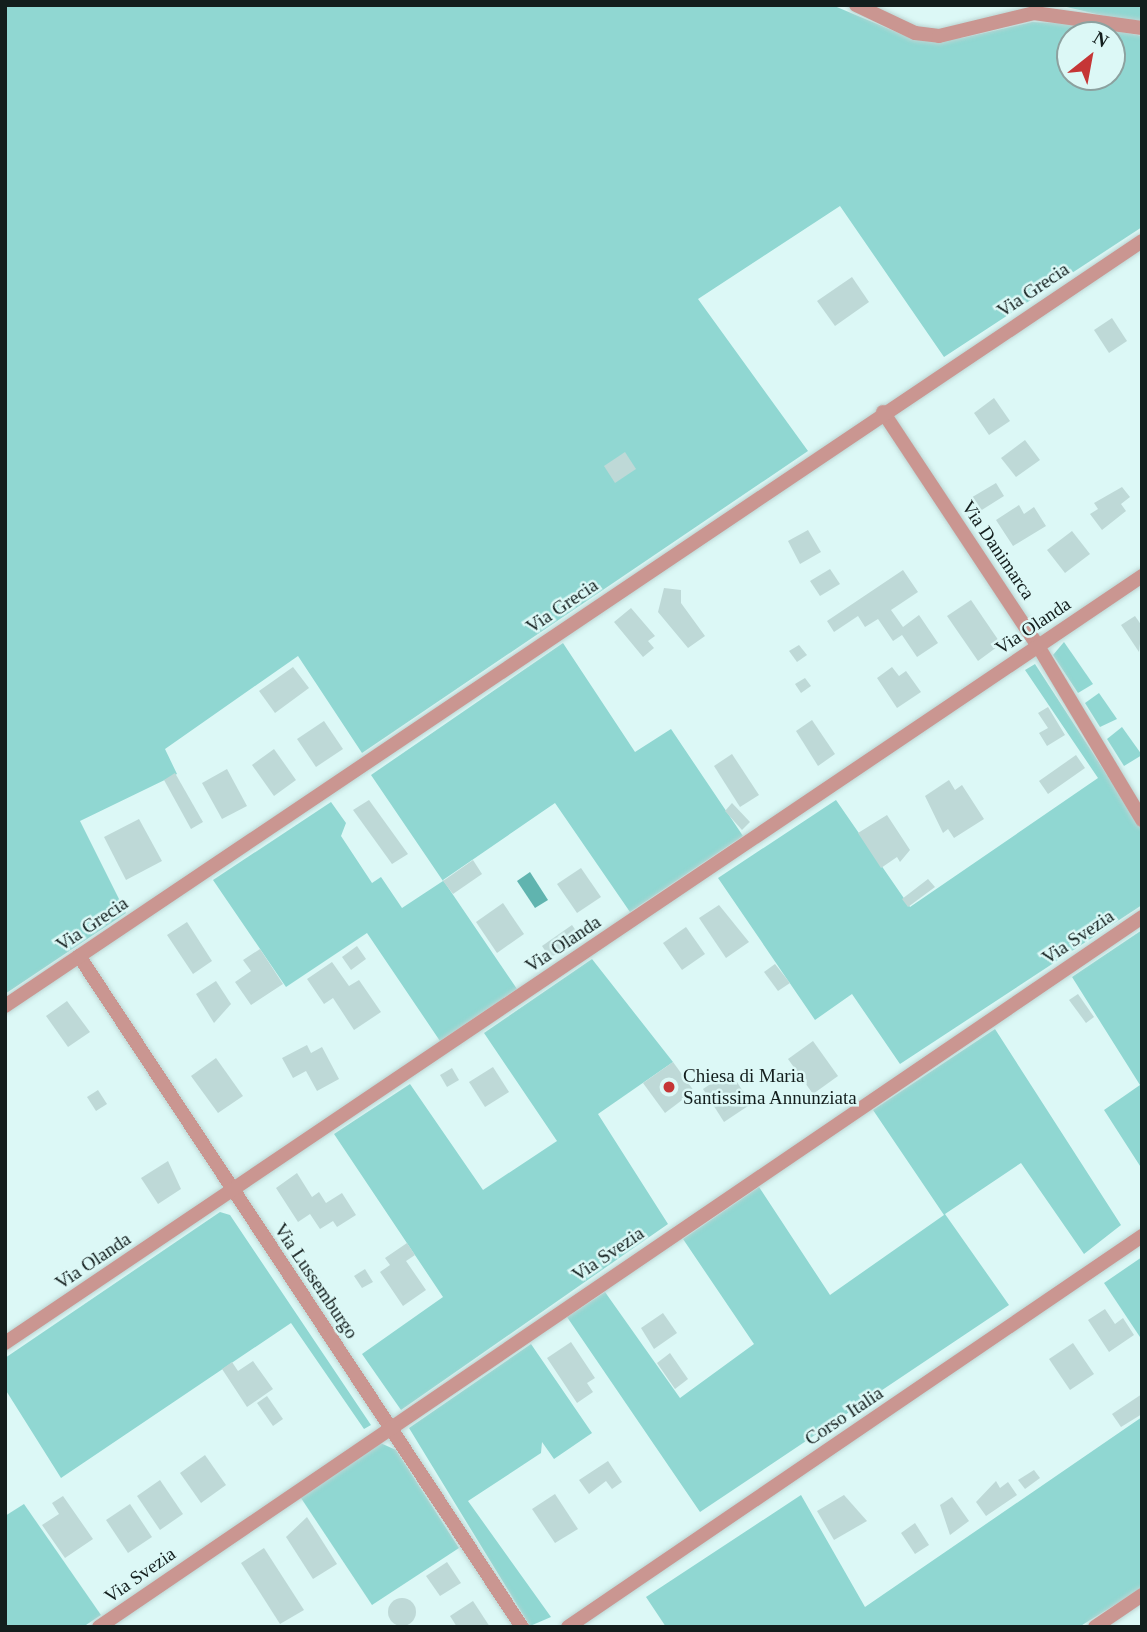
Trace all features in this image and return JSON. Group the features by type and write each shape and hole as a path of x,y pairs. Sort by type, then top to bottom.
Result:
{"street":[{"path":"856,5 915,33 939,36 1034,13 1142,28"},
{"name":"Via Grecia","path":"5,1006 883,412 1142,241"},
{"name":"Via Danimarca","path":"883,412 1038,646 1142,820"},
{"name":"Via Olanda","path":"5,1343 1142,576"},
{"name":"Via Svezia","path":"99,1627 390,1425 1142,917"},
{"name":"Via Lussemburgo","path":"79,956 522,1627"},
{"name":"Corso Italia","path":"568,1627 1142,1236"},
{"path":"1095,1627 1142,1595"}],"shaded area":[{"path":"5,5 832,5 913,39 962,38 1032,22 1056,23 1056,91 1126,91 1126,33 1142,36 1142,227 944,357 840,206 698,299 808,451 362,753 298,656 165,749 177,774 80,821 126,913 5,994"},
{"path":"1058,5 1142,5 1142,22 1135,23"},
{"path":"1064,642 1093,684 1078,693 1053,655"},
{"path":"563,643 635,752 671,729 743,836 630,912 555,803 443,880 517,989 440,1041 367,933 286,987 213,880 331,802 346,823 341,836 372,883 381,877 402,908 443,881 371,775"},
{"path":"1035,664 1142,829 1142,905 900,1064 852,994 815,1020 718,878 836,800 910,907 1098,778 1025,670"},
{"path":"1099,693 1117,719 1100,727 1085,703"},
{"path":"1122,727 1142,755 1124,766 1107,739"},
{"path":"530,872 548,900 535,908 517,881"},
{"path":"1142,930 1142,1169 1104,1110 1140,1085 1072,977"},
{"path":"592,959 673,1062 598,1114 668,1224 401,1410 362,1354 443,1297 334,1134 410,1084 483,1190 557,1141 484,1033"},
{"path":"995,1029 1121,1225 1084,1254 1021,1163 945,1214 1009,1305 700,1512 567,1317 605,1292 680,1398 754,1344 683,1239 759,1187 830,1295 944,1215 873,1110"},
{"path":"220,1212 230,1215 371,1425 364,1429 291,1323 61,1478 5,1389 5,1358"},
{"path":"1142,1257 1142,1340 1104,1283"},
{"path":"531,1344 592,1433 554,1459 542,1442 541,1453 468,1501 551,1617 530,1626 409,1428"},
{"path":"1142,1417 1142,1588 1079,1627 666,1627 646,1597 801,1495 865,1607"},
{"path":"376,1441 396,1450 459,1548 372,1605 299,1495"},
{"path":"24,1504 101,1615 83,1627 5,1627 5,1516"}],"building":[{"path":"852,277 869,302 835,326 817,301"},
{"path":"1112,318 1127,341 1109,353 1094,330"},
{"path":"994,398 1010,421 989,435 974,413"},
{"path":"1025,440 1040,460 1016,477 1001,458"},
{"path":"625,452 636,469 615,483 604,466"},
{"path":"996,483 1004,496 977,513 969,499"},
{"path":"1122,487 1130,497 1121,504 1126,511 1102,530 1090,514 1098,509 1094,503"},
{"path":"1019,505 1024,514 1034,507 1046,526 1013,546 996,520"},
{"path":"808,530 821,552 800,564 788,541"},
{"path":"1072,531 1090,554 1065,573 1047,550"},
{"path":"830,569 840,584 820,596 810,581"},
{"path":"903,570 918,592 891,610 903,627 919,615 938,643 917,657 902,635 893,641 878,619 865,627 858,616 834,632 827,621"},
{"path":"664,588 681,590 681,603 705,636 688,648 658,612"},
{"path":"971,600 1001,644 978,661 947,616"},
{"path":"631,608 655,636 648,641 654,648 643,657 614,622"},
{"path":"1135,616 1142,626 1139,652 1121,625"},
{"path":"799,645 807,655 797,662 789,651"},
{"path":"293,667 309,688 275,713 259,691"},
{"path":"892,667 899,676 906,671 921,692 897,708 877,678"},
{"path":"805,678 811,686 801,693 795,684"},
{"path":"1048,707 1065,735 1047,746 1039,733 1048,728 1038,713"},
{"path":"812,720 835,754 818,766 796,731"},
{"path":"324,721 343,749 316,767 297,739"},
{"path":"274,749 296,780 274,796 252,765"},
{"path":"732,754 759,795 740,807 714,766"},
{"path":"1076,755 1085,768 1048,794 1039,781"},
{"path":"227,769 247,806 222,819 202,783"},
{"path":"175,773 203,822 191,829 164,780"},
{"path":"949,780 955,790 962,785 984,819 954,838 948,829 943,833 925,796"},
{"path":"369,800 408,854 392,864 353,810"},
{"path":"732,803 750,822 742,830 725,811"},
{"path":"887,815 910,850 900,862 897,857 881,868 858,833"},
{"path":"139,819 162,861 126,880 104,837"},
{"path":"473,860 482,874 453,894 443,881"},
{"path":"581,868 601,897 577,913 557,884"},
{"path":"928,879 935,887 908,907 902,899"},
{"path":"503,903 524,934 497,953 476,922"},
{"path":"719,905 749,942 726,958 699,918"},
{"path":"187,922 212,961 193,974 167,935"},
{"path":"572,925 581,938 550,958 542,946"},
{"path":"686,927 705,954 682,970 663,943"},
{"path":"357,946 366,959 351,970 342,957"},
{"path":"260,949 283,984 251,1005 235,982 251,971 243,960"},
{"path":"332,962 349,986 359,980 381,1012 354,1030 333,998 324,1004 307,979"},
{"path":"775,964 790,983 778,991 764,972"},
{"path":"216,981 231,1004 214,1023 196,994"},
{"path":"1078,994 1094,1017 1086,1023 1069,1000"},
{"path":"67,1001 90,1032 68,1047 46,1016"},
{"path":"813,1041 838,1076 813,1094 788,1059"},
{"path":"307,1045 311,1053 322,1047 339,1079 317,1091 306,1071 293,1078 282,1058"},
{"path":"216,1058 243,1096 218,1113 191,1076"},
{"name":"Chiesa di Maria Santissima Annunziata","path":"673,1062 694,1091 665,1113 643,1083"},
{"path":"493,1067 509,1092 485,1107 469,1082"},
{"path":"452,1068 459,1080 447,1087 440,1075"},
{"path":"730,1071 751,1104 724,1122 703,1089"},
{"path":"98,1090 107,1104 96,1111 87,1097"},
{"path":"168,1161 181,1189 158,1204 141,1178"},
{"path":"297,1173 312,1197 319,1192 326,1203 342,1193 356,1215 337,1227 333,1221 320,1229 310,1214 298,1222 276,1188"},
{"path":"407,1243 415,1255 406,1261 426,1290 403,1306 380,1272 390,1265 385,1258"},
{"path":"365,1269 373,1282 362,1288 354,1276"},
{"path":"1105,1309 1115,1324 1123,1318 1134,1335 1109,1352 1088,1320"},
{"path":"663,1313 677,1333 654,1349 641,1328"},
{"path":"571,1342 595,1378 587,1383 593,1392 577,1403 547,1358"},
{"path":"1073,1343 1094,1374 1070,1390 1049,1359"},
{"path":"670,1353 688,1379 675,1389 657,1363"},
{"path":"253,1361 273,1389 247,1407 222,1369 232,1362 238,1371"},
{"path":"1142,1394 1142,1414 1121,1427 1112,1414"},
{"path":"267,1396 283,1419 273,1426 257,1403"},
{"path":"205,1455 226,1485 201,1503 180,1473"},
{"path":"608,1461 622,1482 612,1489 606,1481 589,1494 579,1480"},
{"path":"1034,1470 1040,1478 1025,1489 1018,1480"},
{"path":"160,1480 183,1514 160,1530 137,1496"},
{"path":"996,1481 1000,1488 1008,1482 1017,1495 986,1516 976,1502"},
{"path":"555,1494 578,1529 555,1543 532,1509"},
{"path":"844,1495 867,1521 834,1540 817,1511"},
{"path":"63,1496 93,1539 65,1558 42,1525 59,1514 52,1503"},
{"path":"952,1497 969,1521 950,1535 940,1505"},
{"path":"130,1504 152,1537 128,1553 106,1520"},
{"path":"307,1517 337,1564 313,1579 286,1537"},
{"path":"915,1523 929,1545 915,1554 901,1533"},
{"path":"264,1548 304,1610 280,1624 241,1563"},
{"path":"447,1562 461,1583 440,1596 426,1576"},
{"path":"402,1598 412,1602 416,1612 412,1622 402,1626 392,1622 388,1612 392,1602"},
{"path":"473,1601 490,1627 457,1627 450,1616"}],"place":[{"name":"Chiesa di Maria Santissima Annunziata","path":"669,1087"}]}
